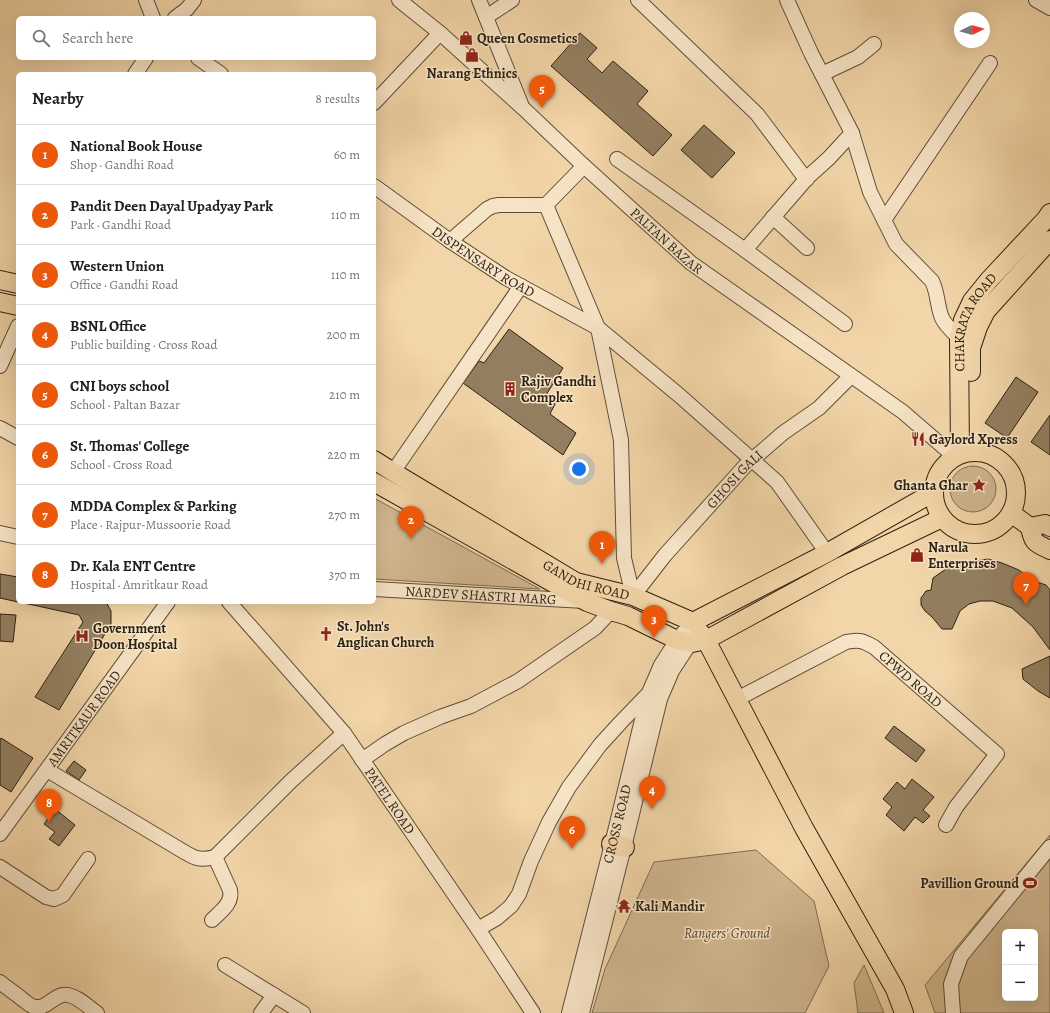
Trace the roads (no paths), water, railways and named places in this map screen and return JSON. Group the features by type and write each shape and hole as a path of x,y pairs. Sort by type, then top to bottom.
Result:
{"main road":[{"name":"CHAKRATA ROAD","path":"962,454 959,338 963,320 972,301 989,280 1050,213"},
{"name":"CHAKRATA ROAD","path":"962,454 972,348 978,326 986,311 1050,240"},
{"path":"0,280 16,284"},
{"path":"0,302 16,306"},
{"path":"983,452 995,457 1005,465 1012,476 1016,488 1015,501 1011,513 1002,524 991,531 978,534 964,533 952,527 942,518 936,506 934,492 935,481 946,463 962,454 983,452"},
{"name":"GANDHI ROAD","path":"376,461 576,582 633,596 693,622"},
{"name":"GANDHI ROAD","path":"376,483 587,602 692,641"},
{"path":"904,1013 894,989 804,828 737,699 692,641 693,622 827,553 934,492"},
{"path":"1011,513 1030,527 1032,540 1035,543 1050,550"},
{"path":"692,641 942,518"},
{"path":"1030,527 1045,524 1050,527"}],"street":[{"path":"146,0 152,16"},
{"path":"178,16 187,9 194,0"},
{"name":"PALTAN BAZAR","path":"399,0 440,33 691,263 962,454"},
{"path":"479,0 523,108"},
{"path":"486,17 512,0"},
{"path":"638,0 757,114 805,178 807,179 808,177"},
{"path":"787,0 852,133 870,192 898,248 932,281 942,318 948,327 959,338"},
{"path":"1036,0 1050,8"},
{"path":"376,101 440,33"},
{"path":"822,74 858,57 874,44"},
{"path":"136,72 145,60"},
{"path":"201,60 218,72"},
{"path":"884,220 990,63"},
{"path":"744,250 808,177 829,158 852,133"},
{"path":"617,159 845,324"},
{"path":"450,240 487,208 499,205 546,205 584,166"},
{"name":"DISPENSARY ROAD","path":"376,187 506,278 598,328 680,396 777,482 827,553"},
{"path":"546,205 598,328 621,440 624,558 633,596"},
{"path":"773,217 807,248"},
{"path":"392,472 521,286"},
{"path":"0,366 16,330"},
{"name":"GHOSI GALI","path":"633,596 665,555 740,472 783,433 819,408 851,376"},
{"path":"0,428 16,437"},
{"path":"0,533 16,537"},
{"name":"NARDEV SHASTRI MARG","path":"376,589 587,602"},
{"name":"AMRITKAUR ROAD","path":"0,834 167,604"},
{"name":"PATEL ROAD","path":"231,604 344,733 478,929 533,1013"},
{"path":"362,760 404,733 440,716 471,706 518,681 595,628 612,611"},
{"path":"692,641 693,622"},
{"name":"CPWD ROAD","path":"737,699 846,642 855,640 865,642 874,647 997,754 956,807 946,825"},
{"name":"CROSS ROAD","path":"582,1013 648,695 661,665 692,641"},
{"name":"CROSS ROAD","path":"569,1013 660,699 672,671 692,641"},
{"path":"478,929 497,918 511,906 519,894 548,822 569,787 600,745 648,695"},
{"path":"47,770 195,858 206,859 215,857 290,781 344,733"},
{"path":"953,1013 952,984 961,956 1050,847"},
{"path":"212,920 228,904 231,895 215,857"},
{"path":"0,867 46,897 54,899 63,895 88,859"},
{"path":"225,965 303,1013"},
{"path":"0,982 32,1006 40,1007 47,1005 62,994 76,998 97,1013"},
{"path":"261,1013 274,995"}],"place":[{"name":"Queen Cosmetics","path":"466,38"},
{"name":"Narang Ethnics","path":"472,55"},
{"name":"CNI boys school","path":"542,108"},
{"name":"Rajiv Gandhi Complex","path":"510,389"},
{"name":"Gaylord Xpress","path":"918,439"},
{"name":"Ghanta Ghar","path":"979,485"},
{"name":"Pandit Deen Dayal Upadyay Park","path":"411,539"},
{"name":"Narula Enterprises","path":"917,555"},
{"name":"National Book House","path":"602,564"},
{"name":"MDDA Complex & Parking","path":"1026,605"},
{"name":"St. John's Anglican Church","path":"326,634"},
{"name":"Government Doon Hospital","path":"82,636"},
{"name":"Western Union","path":"654,638"},
{"name":"BSNL Office","path":"652,809"},
{"name":"Dr. Kala ENT Centre","path":"49,822"},
{"name":"St. Thomas' College","path":"572,849"},
{"name":"Pavillion Ground","path":"1030,883"},
{"name":"Kali Mandir","path":"624,906"}],"park label":[{"name":"Rangers' Ground","path":"727,933"}]}
